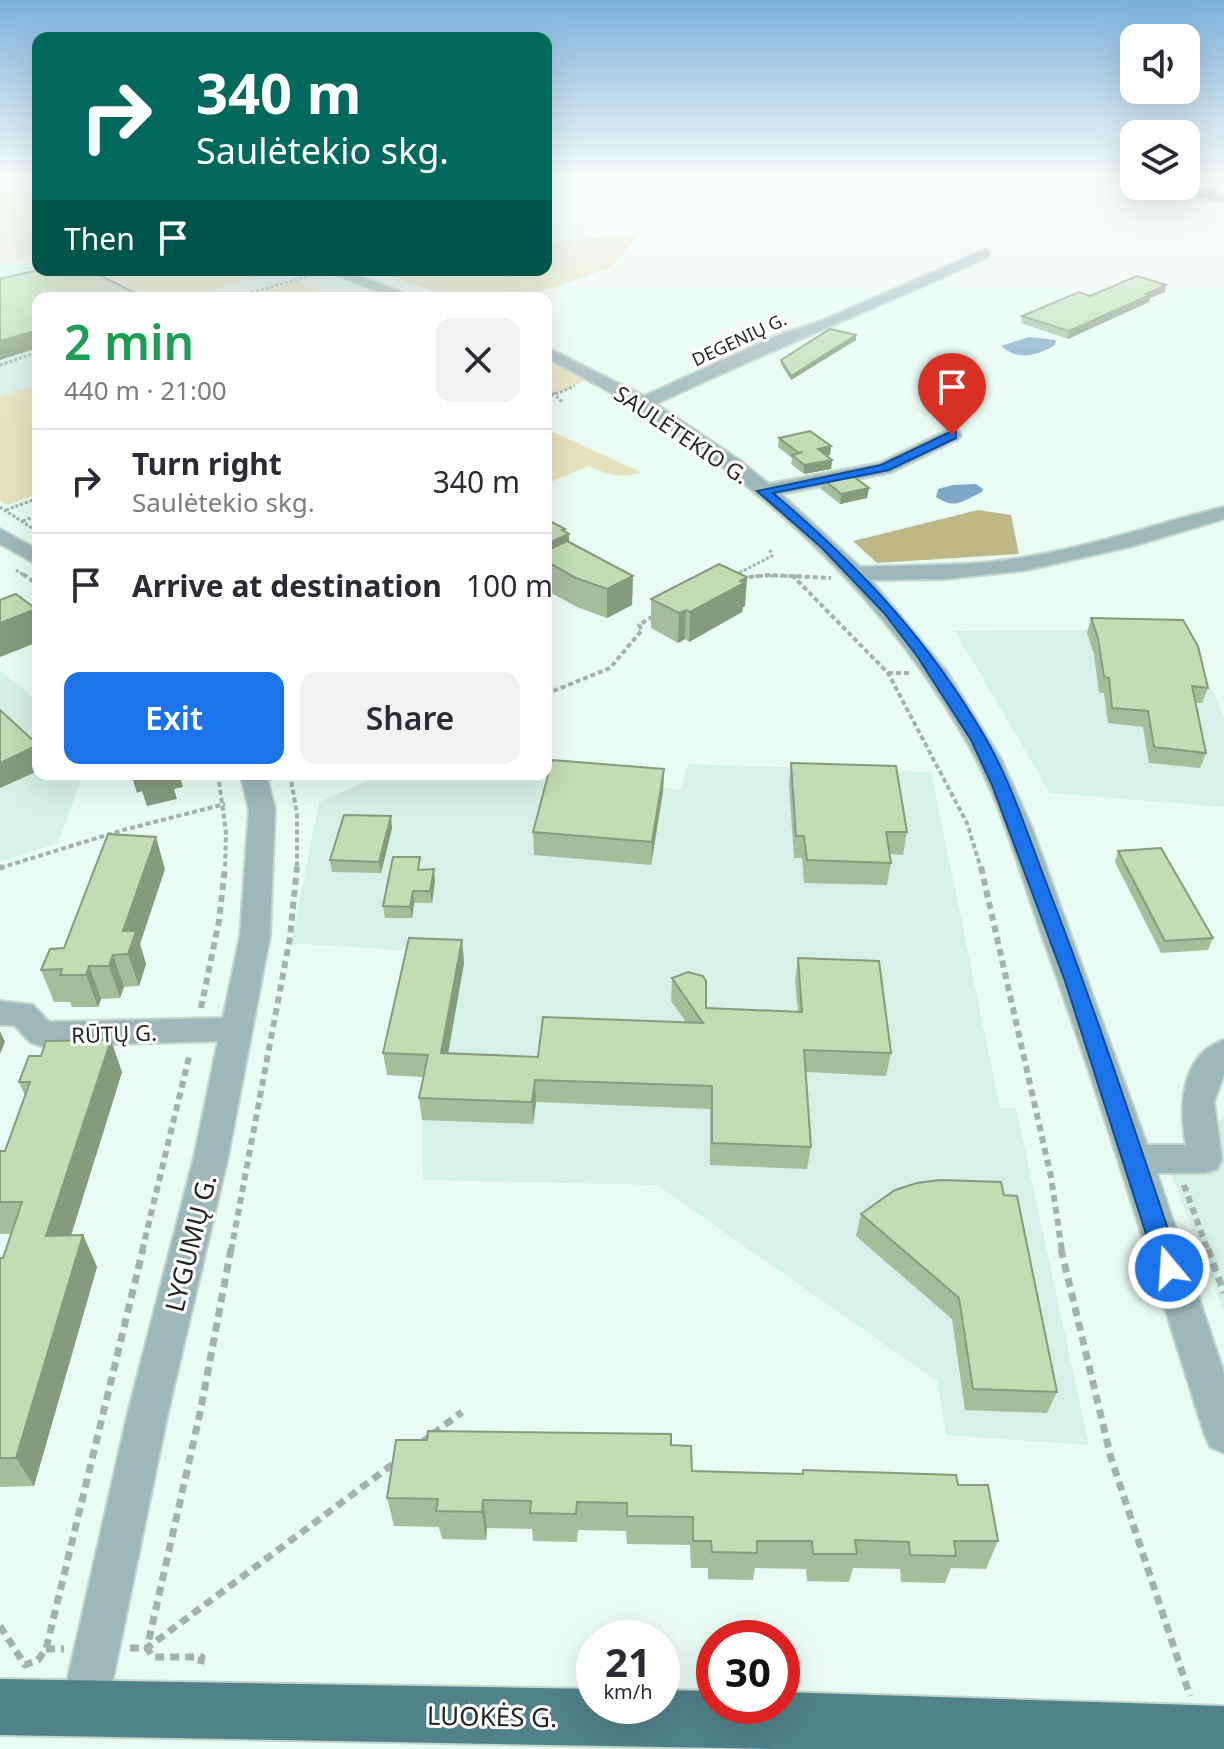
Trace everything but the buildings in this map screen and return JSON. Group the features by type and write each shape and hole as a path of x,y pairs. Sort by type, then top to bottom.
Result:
{"main road":[{"name":"LUOKĖS G.","path":"0,1707 859,1722 1214,1735"}],"street":[{"name":"DEGENIŲ G.","path":"643,403 710,375 779,340 827,324 967,262"},
{"path":"336,276 389,292"},
{"name":"SAULĖTEKIO G.","path":"552,355 643,403 764,491 825,544 862,582 911,636 956,702 1000,785 1075,981 1224,1433"},
{"path":"764,491 885,468 952,435"},
{"path":"862,582 1030,564 1106,547 1224,513"},
{"path":"0,535 32,555"},
{"name":"LYGUMŲ G.","path":"84,1708 148,1412 211,1157 255,936 262,809 255,780"},
{"name":"RŪTŲ G.","path":"0,1013 22,1013 41,1034 237,1029"},
{"path":"1133,1159 1205,1159 1196,1103 1198,1088 1208,1069 1224,1052"}],"path":[{"path":"253,292 309,276"},
{"path":"10,351 21,357"},
{"path":"0,365 32,354"},
{"path":"552,391 563,403"},
{"path":"6,511 32,500"},
{"path":"0,507 32,528"},
{"path":"22,521 32,517"},
{"path":"770,550 772,556 726,580 792,575 862,582"},
{"path":"13,568 32,581"},
{"path":"792,575 888,673 967,823 985,881 1051,1177 1056,1227 1111,1458 1214,1735"},
{"path":"552,692 610,668 642,630 639,625 667,609"},
{"path":"0,1626 25,1665 38,1660 46,1649 205,990 226,865 225,804 219,780"},
{"path":"190,1710 202,1657 153,1657 147,1648 200,1413 290,937 297,859 297,801 292,780"},
{"path":"0,868 123,830 225,804"},
{"path":"1174,1158 1224,1293"},
{"path":"411,1450 462,1412"},
{"path":"46,1649 147,1648 399,1459"}],"shaded area":[{"path":"13,262 32,262 32,276 327,276 374,292 32,292 32,387 0,396 0,267"},
{"path":"552,262 617,262 613,267 540,292 436,292 391,276 552,276"},
{"path":"100,276 256,276 209,292 141,292"},
{"path":"296,281 317,290 310,292 259,292"},
{"path":"552,362 586,380 552,396"},
{"path":"32,387 32,496 7,505 0,501 0,396"},
{"path":"552,432 641,472 621,476 589,466 552,481"},
{"path":"978,510 1011,515 1019,554 877,563 853,541"},
{"path":"1186,629 1224,718 1224,807 1050,793 955,631"},
{"path":"0,670 32,696 32,780 81,780 58,843 0,862"},
{"path":"688,764 931,772 1000,1108 1016,1108 1089,1445 946,1435 937,1381 657,1185 423,1180 422,1120 430,1077 387,1075 413,951 291,943 319,802 369,780 530,780 680,789"},
{"path":"1224,1115 1224,1313 1171,1174"}],"water":[{"path":"1029,337 1056,340 1055,345 1027,355 1014,354 1001,346"},
{"path":"976,484 983,489 982,492 959,503 949,503 936,497 938,489"}],"route":[{"path":"952,435 885,468 764,491 825,544 889,610 911,636 979,740 1000,785 1075,981 1169,1268"}]}
